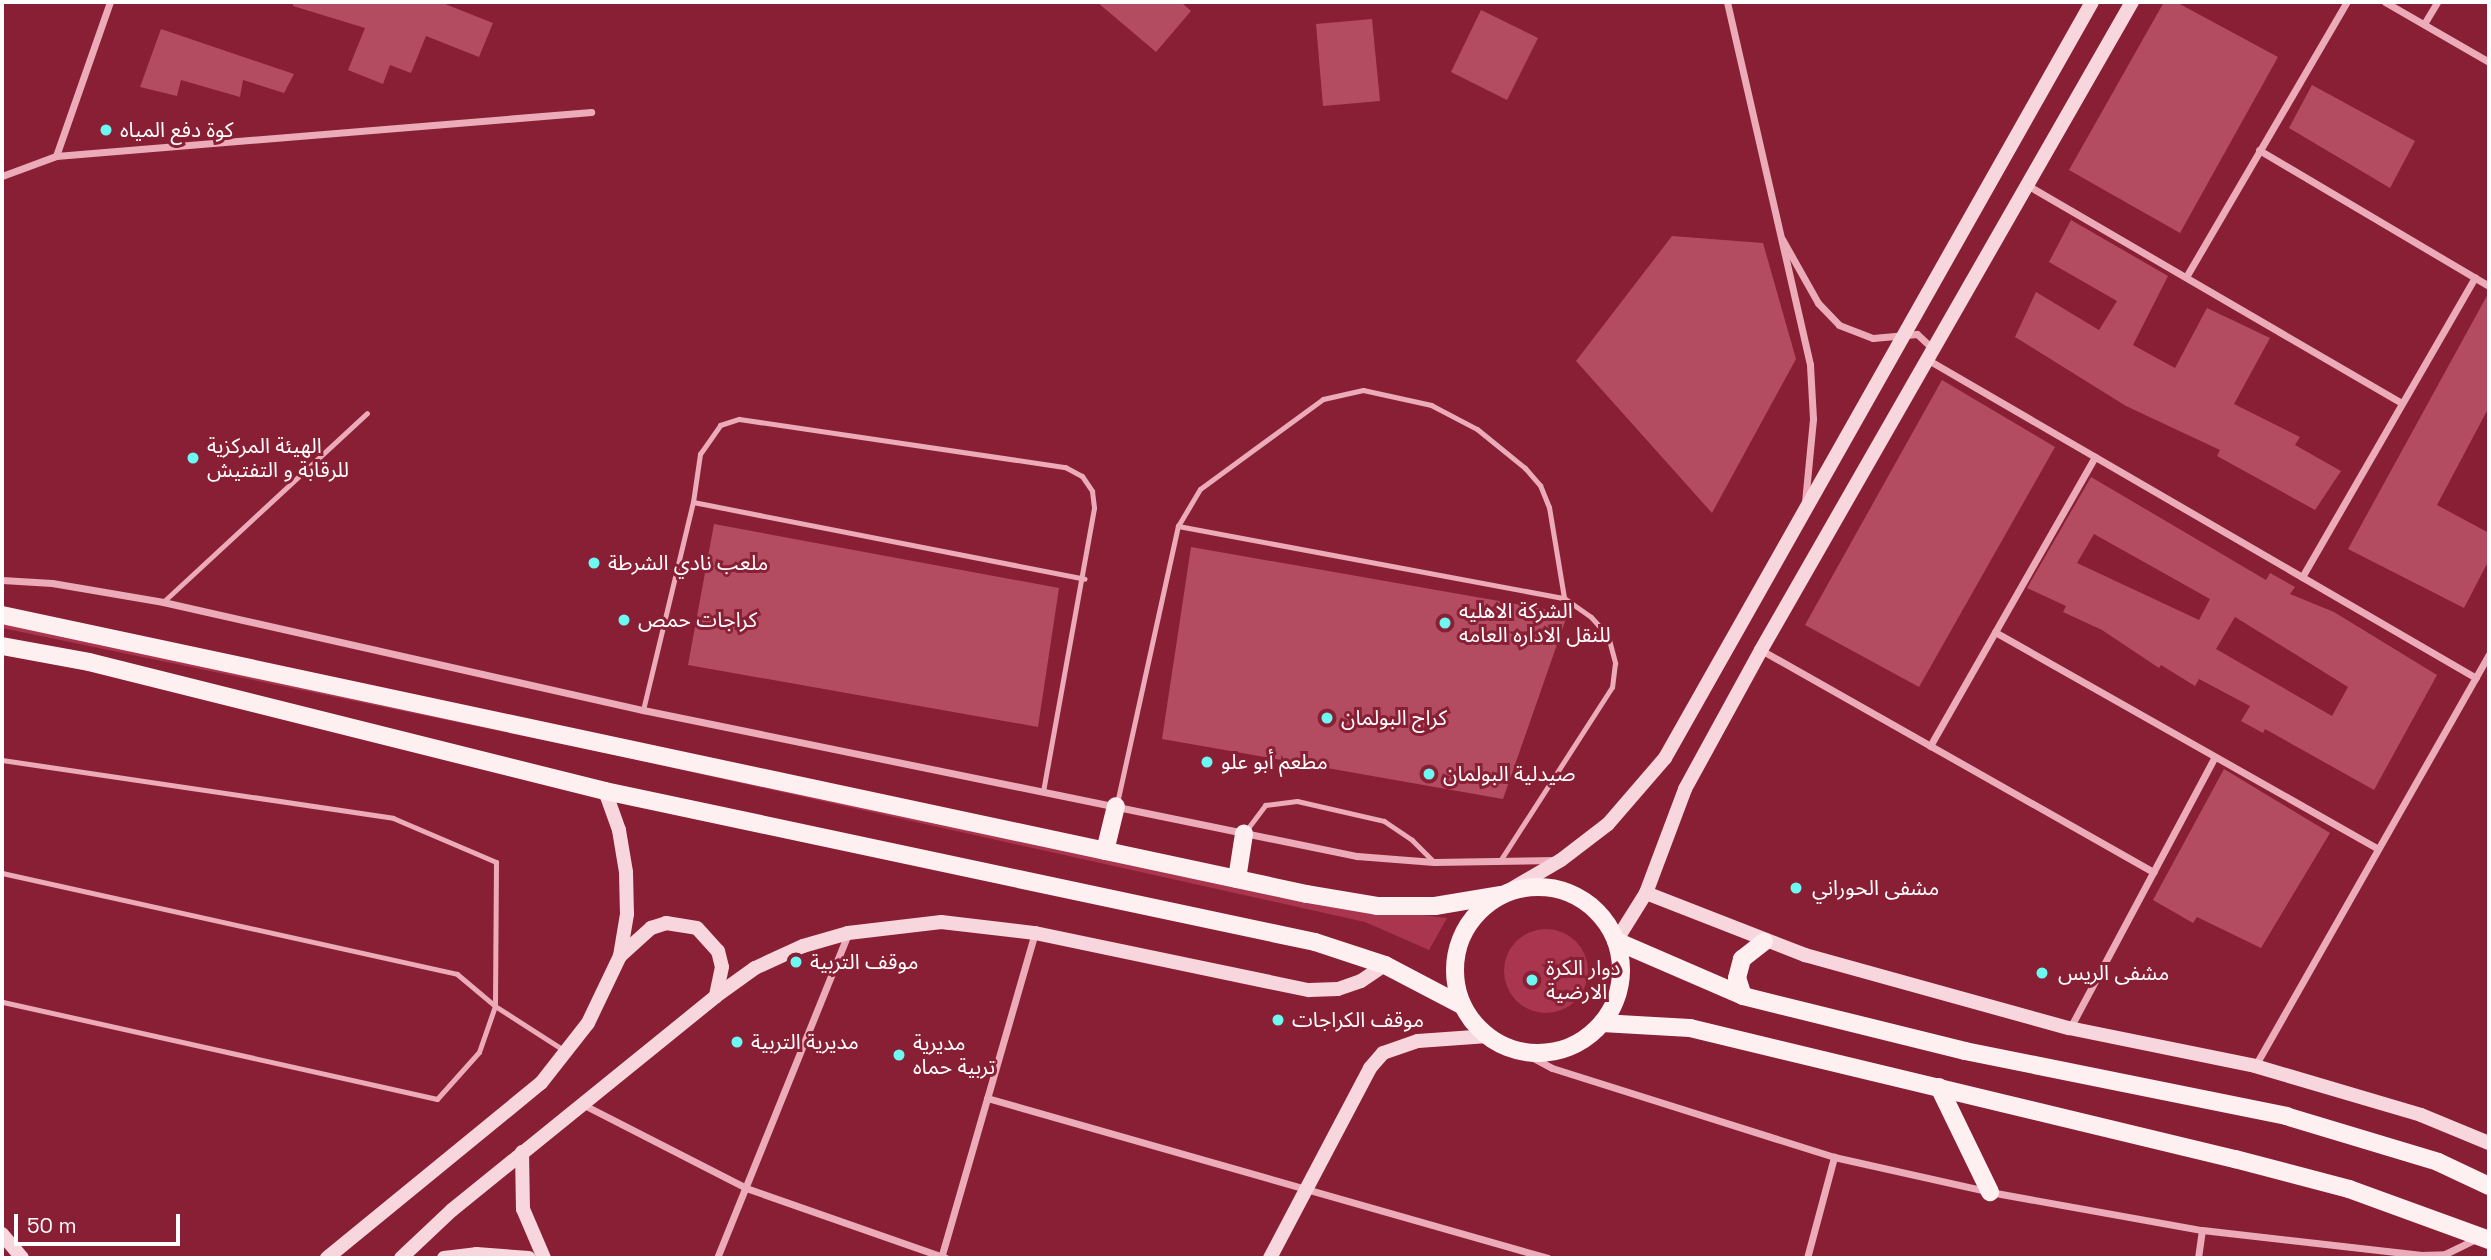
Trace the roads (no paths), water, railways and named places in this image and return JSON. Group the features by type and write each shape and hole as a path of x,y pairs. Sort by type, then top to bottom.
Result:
{"main road":[{"path":"1463,1006 1456,981 1456,955 1464,931 1480,910 1562,860 1629,804 1665,758 1900,336 2092,2"},
{"path":"1616,941 1646,893 1685,789 1761,650 1930,361 2025,184 2132,2"},
{"path":"2,615 1237,879 1377,906 1435,905 1501,895 1528,887 1555,888 1581,898 1602,917 1616,941 1620,984 1602,1023 1565,1049 1520,1051 1488,1036 1463,1006 1385,965 1227,921 605,791 89,662 2,646"},
{"path":"327,1258 541,1083 568,1052 588,1023 620,956 627,914 626,872 619,831 605,791"},
{"path":"1105,851 1116,806"},
{"path":"1237,879 1244,834"},
{"path":"1646,893 1764,942 2070,1028 2255,1066 2421,1115 2489,1143"},
{"path":"401,1258 522,1152 716,996 755,968 848,933 941,922 1035,933 1309,990 1349,985 1385,965"},
{"path":"620,956 651,928 666,923 697,928 719,951 722,967 716,996"},
{"path":"1616,941 1743,996 1965,1051 2286,1116 2438,1162 2489,1186"},
{"path":"1743,996 1737,978 1742,959 1764,942"},
{"path":"1602,1023 1690,1028 1939,1087 2336,1186 2484,1238"},
{"path":"1270,1258 1383,1053 1418,1041 1488,1036"},
{"path":"1939,1087 1990,1192"},
{"path":"522,1152 523,1209 544,1258"},
{"path":"2,1234 22,1258"},
{"path":"444,1258 476,1254 529,1258"}],"street":[{"path":"56,156 110,2"},
{"path":"1727,2 1782,239 1812,392 1812,445 1804,506"},
{"path":"2186,277 2347,2"},
{"path":"2385,2 2489,62"},
{"path":"2424,24 2437,2"},
{"path":"2,176 56,156 591,112"},
{"path":"2259,150 2489,286"},
{"path":"2025,184 2401,404"},
{"path":"1782,239 1818,303 1839,325 1873,338 1908,333 1926,339 1930,361 2476,678"},
{"path":"2302,577 2475,277"},
{"path":"1930,746 2095,457"},
{"path":"2,580 51,583 163,602 643,710 1357,856 1434,862 1562,860"},
{"path":"1995,632 2377,848"},
{"path":"1761,650 2154,872"},
{"path":"2255,1066 2489,654"},
{"path":"2070,1028 2215,757"},
{"path":"717,1258 848,933"},
{"path":"583,1104 746,1188 943,1258 1035,933"},
{"path":"1520,1051 1552,1068 1834,1157 1990,1192 2202,1230 2420,1255 2445,1256 2484,1238"},
{"path":"987,1098 1307,1187 1548,1258"},
{"path":"1807,1258 1834,1157"},
{"path":"2198,1258 2202,1230"}],"lane":[{"path":"1116,806 1178,526 1200,489 1323,399 1363,390 1453,414 1525,468 1540,485 1549,507 1564,598"},
{"path":"163,602 368,413"},
{"path":"643,710 693,502 700,454 708,438 720,425 739,419 1065,467 1082,476 1091,491 1094,508 1084,579 1043,792"},
{"path":"693,502 1084,579"},
{"path":"1178,526 1564,598 1608,636 1615,663 1612,687 1602,708 1501,859"},
{"path":"2,760 393,818 496,862 495,1006 480,1052 438,1099 2,1002"},
{"path":"1244,834 1265,805 1297,801 1384,821 1412,840 1434,862"},
{"path":"2,873 457,974 495,1006 568,1052"}],"place":[{"name":"كوة دفع المياه","path":"106,130"},
{"name":"الهيئة المركزية للرقابة و التفتيش","path":"193,458"},
{"name":"ملعب نادي الشرطة","path":"594,563"},
{"name":"كراجات حمص","path":"624,620"},
{"name":"الشركة الاهليه للنقل الاداره العامه","path":"1445,623"},
{"name":"كراج البولمان","path":"1327,718"},
{"name":"مطعم أبو علو","path":"1207,762"},
{"name":"صيدلية البولمان","path":"1429,774"},
{"name":"مشفى الحوراني","path":"1796,888"},
{"name":"موقف التربية","path":"796,962"},
{"name":"مشفى الريس","path":"2042,973"},
{"name":"دوار الكرة الارضية","path":"1532,980"},
{"name":"موقف الكراجات","path":"1278,1020"},
{"name":"مديرية التربية","path":"737,1042"},
{"name":"مديرية تربية حماه","path":"899,1055"}]}
